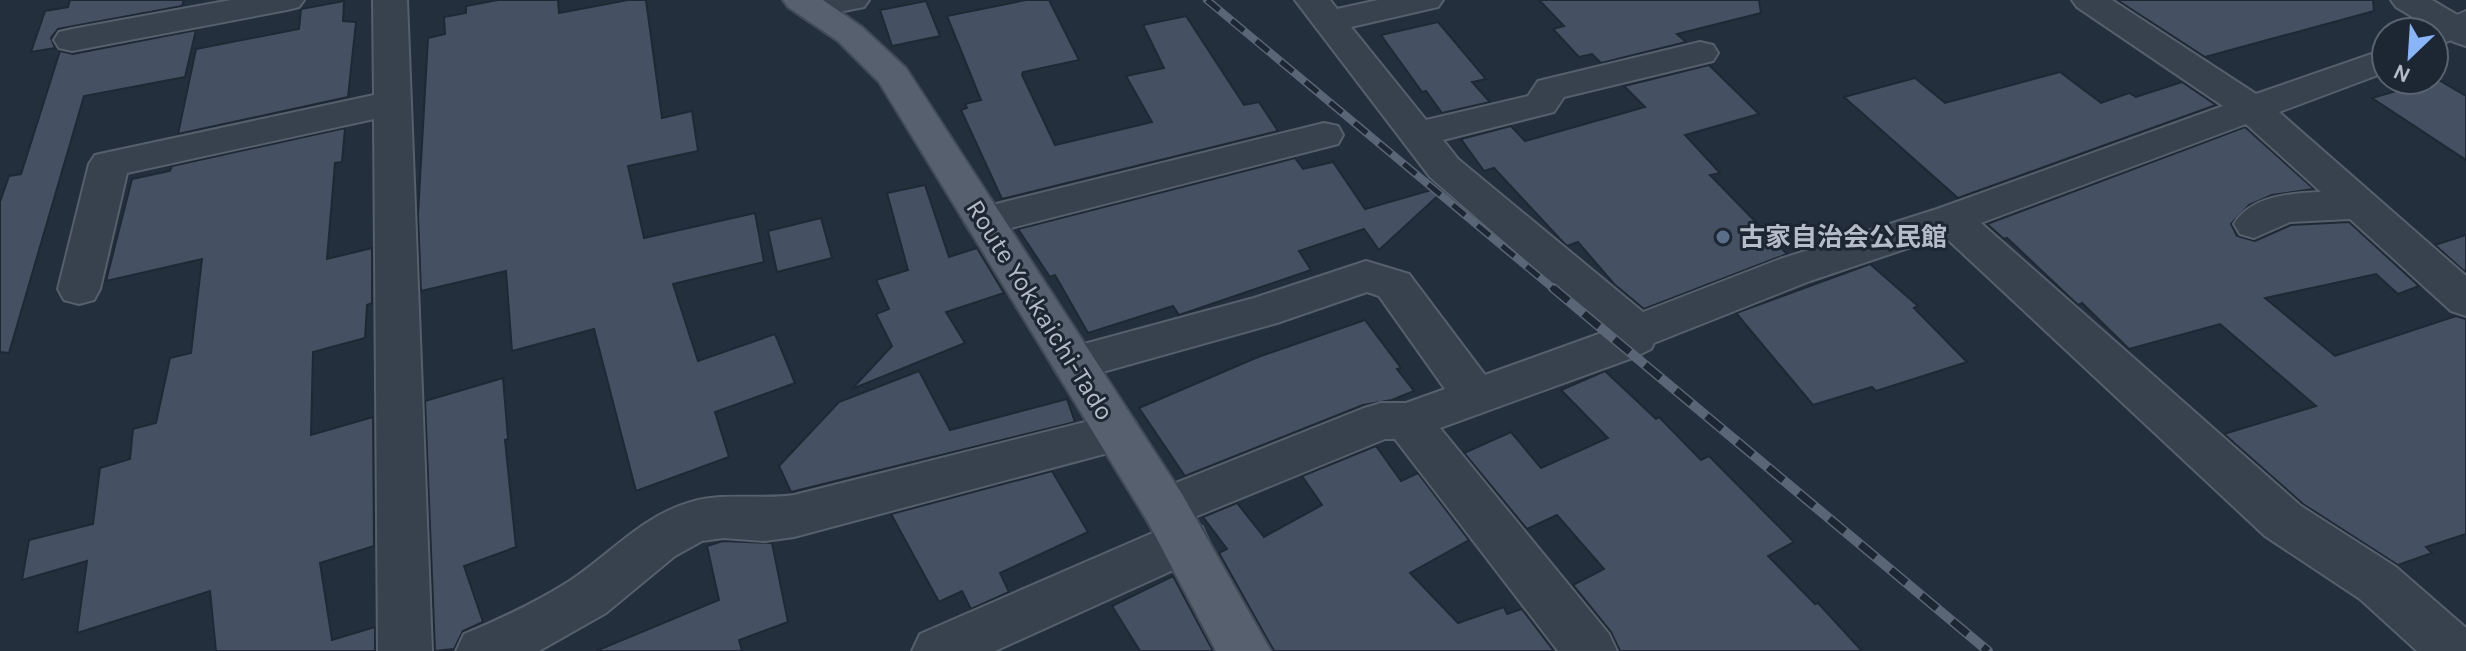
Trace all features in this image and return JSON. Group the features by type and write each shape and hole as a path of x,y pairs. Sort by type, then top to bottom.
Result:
{"main road":[{"name":"Route Yokkaichi-Tado","path":"822,2 893,76 1174,525 1244,651"}],"street":[{"path":"72,40 287,0"},
{"path":"390,0 405,651"},
{"path":"1320,11 1426,0"},
{"path":"2089,0 2251,108 2466,300"},
{"path":"2408,0 2455,30"},
{"path":"1320,11 1444,168 1637,332"},
{"path":"1418,134 1541,104 1551,89 1700,53"},
{"path":"939,651 1174,525 1381,421 1407,421 1619,345 1635,337 1637,332 1795,270 1951,219 2370,66"},
{"path":"79,289 109,164 393,103"},
{"path":"984,221 1324,135"},
{"path":"2254,224 2260,218 2289,210 2360,205"},
{"path":"1951,219 2283,521 2378,583 2454,651"},
{"path":"1074,363 1262,312 1366,276 1394,285 1475,396"},
{"path":"1407,421 1590,651"},
{"path":"483,651 537,627 588,597 657,541 693,522 723,517 765,520 794,516 1117,433"}],"building":[{"path":"70,0 184,0 182,6 58,29 51,38 55,48 31,52 45,11 68,7"},
{"path":"498,0 558,0 559,13 628,0 646,0 662,118 692,111 698,151 628,166 644,238 755,213 764,262 673,284 698,361 775,334 795,383 715,412 729,457 636,491 594,329 512,351 506,271 421,291 418,215 428,38 445,34 444,17 466,13 466,6"},
{"path":"1026,0 1049,0 1079,60 1023,72 1022,75 1055,145 1152,122 1126,76 1164,68 1143,25 1186,16 1244,105 1259,102 1278,131 1002,199 961,110 967,108 965,104 981,100 947,16"},
{"path":"1539,0 1759,0 1761,13 1677,34 1686,42 1601,63 1592,54 1579,57 1553,29 1564,26"},
{"path":"2117,0 2373,0 2374,11 2205,57"},
{"path":"344,1 343,21 356,22 348,97 178,134 196,49 299,29 301,9"},
{"path":"926,1 940,36 892,46 880,10"},
{"path":"1438,22 1486,79 1472,82 1490,102 1442,113 1426,91 1422,92 1381,35"},
{"path":"196,30 185,77 84,96 9,353 0,352 0,202 9,176 21,174 60,51 73,54"},
{"path":"1709,65 1759,114 1685,135 1720,173 1710,175 1787,254 1644,309 1614,284 1578,242 1567,246 1494,168 1484,171 1461,139 1511,126 1525,141 1645,107 1624,86"},
{"path":"2060,72 2101,103 2129,93 2136,97 2182,82 2216,105 1958,198 1844,97 1915,78 1945,103"},
{"path":"2450,87 2466,96 2466,160 2372,98 2450,96"},
{"path":"2245,127 2314,189 2272,195 2249,205 2231,224 2237,236 2255,241 2291,225 2349,222 2419,286 2398,294 2376,274 2265,298 2335,356 2456,316 2466,319 2466,534 2426,547 2432,553 2398,565 2303,504 2224,434 2316,406 2220,324 2129,349 2082,303 2078,305 2007,238 2004,239 1987,224"},
{"path":"345,128 342,162 335,163 327,259 372,248 372,303 367,305 365,338 313,352 311,435 373,417 374,546 320,563 332,640 375,627 375,651 216,651 210,591 77,633 87,561 22,580 29,540 93,524 100,468 130,459 133,429 156,423 170,358 191,353 202,259 106,281 132,179 170,171 172,166"},
{"path":"1295,158 1303,169 1333,162 1365,209 1438,188 1442,192 1379,250 1364,229 1299,251 1311,270 1179,315 1173,306 1088,333 1055,275 1050,277 1018,229"},
{"path":"925,185 949,257 977,248 1004,293 946,312 965,343 852,389 892,346 876,314 889,309 876,280 908,270 887,193"},
{"path":"821,218 832,258 777,272 768,231"},
{"path":"2466,235 2466,270 2464,271 2435,245"},
{"path":"1870,264 1918,306 1914,308 1967,362 1876,391 1872,387 1813,405 1736,313"},
{"path":"1365,320 1414,391 1392,400 1363,405 1185,476 1139,408 1258,357"},
{"path":"919,371 950,430 1067,399 1075,422 791,492 779,466 839,402"},
{"path":"1605,371 1656,419 1659,417 1701,460 1709,456 1794,542 1768,556 1815,604 1818,603 1862,651 1620,651 1611,632 1573,585 1604,569 1557,515 1527,529 1464,453 1511,432 1541,468 1608,438 1561,390"},
{"path":"503,378 508,439 505,440 516,547 464,566 483,622 463,631 454,649 435,651 425,401"},
{"path":"1376,446 1401,481 1418,473 1469,540 1410,573 1458,623 1504,607 1507,614 1522,609 1554,651 1274,651 1219,553 1227,549 1203,517 1237,503 1264,537 1322,505 1302,476"},
{"path":"1052,471 1088,532 1000,573 1009,592 971,609 962,591 939,602 891,514"},
{"path":"723,541 772,543 788,622 739,640 742,651 596,651 719,600 707,546"},
{"path":"1173,576 1213,651 1140,651 1112,606"}],"railway":[{"path":"1207,0 1555,290"},
{"path":"1553,288 1988,651"}],"place":[{"name":"古家自治会公民館","path":"1723,237"}]}
